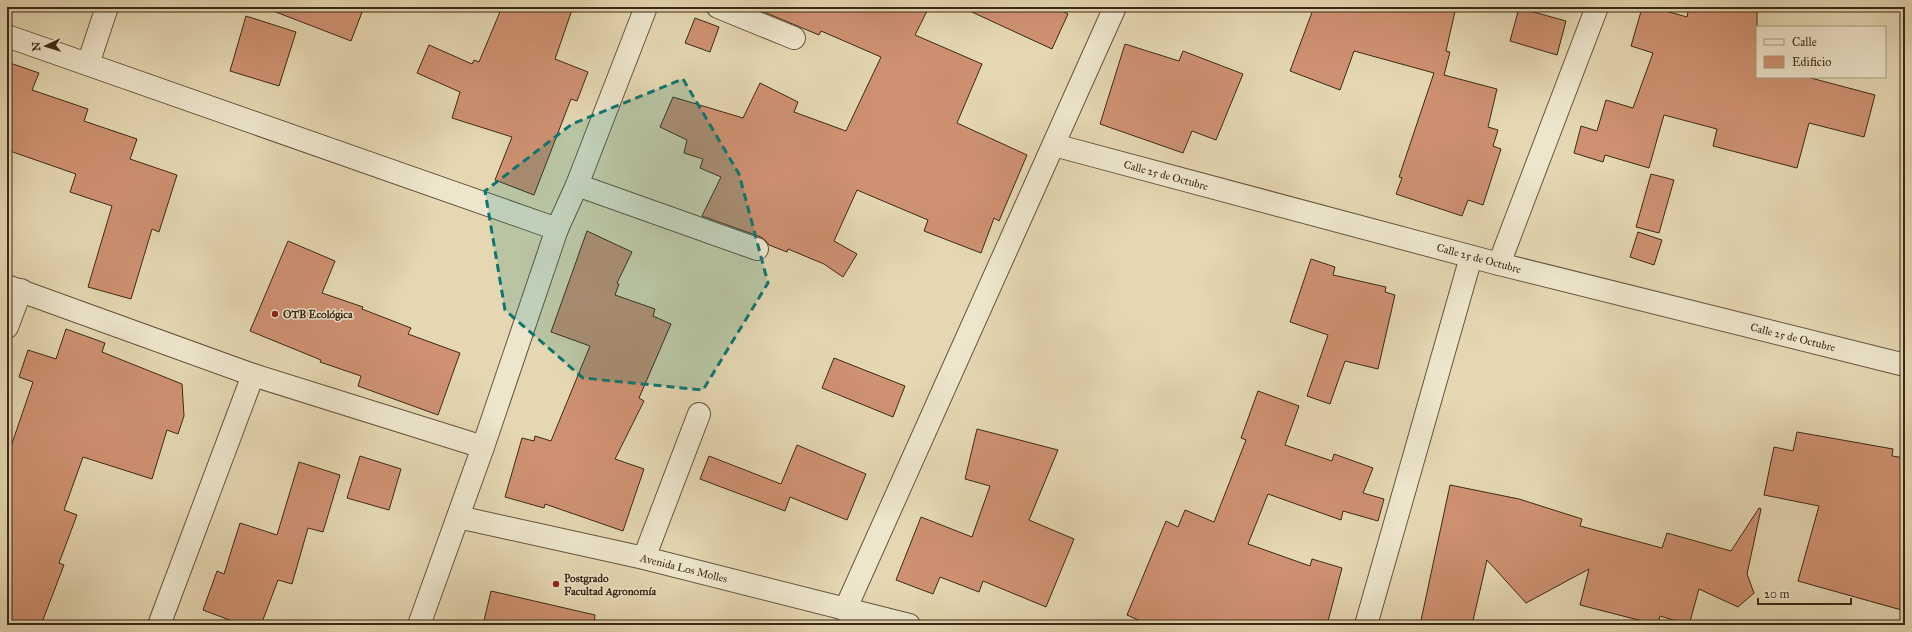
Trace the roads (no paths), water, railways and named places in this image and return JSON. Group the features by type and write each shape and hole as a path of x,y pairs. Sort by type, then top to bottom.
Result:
{"street":[{"path":"88,64 107,7"},
{"path":"419,625 483,447 557,229 577,185 646,7"},
{"path":"718,7 794,38"},
{"path":"845,610 1115,7"},
{"path":"1499,264 1596,7"},
{"path":"7,36 557,229"},
{"name":"Calle 25 de Octubre","path":"1054,145 1499,264 1905,365"},
{"path":"577,185 757,249"},
{"path":"1366,625 1471,256"},
{"path":"7,327 14,288 254,375 483,447"},
{"path":"159,625 254,375"},
{"path":"644,558 699,414"},
{"name":"Avenida Los Molles","path":"458,517 644,558 909,625"}],"place":[{"name":"OTB Ecológica","path":"275,314"},
{"name":"Postgrado Facultad Agronomía","path":"556,584"}]}
